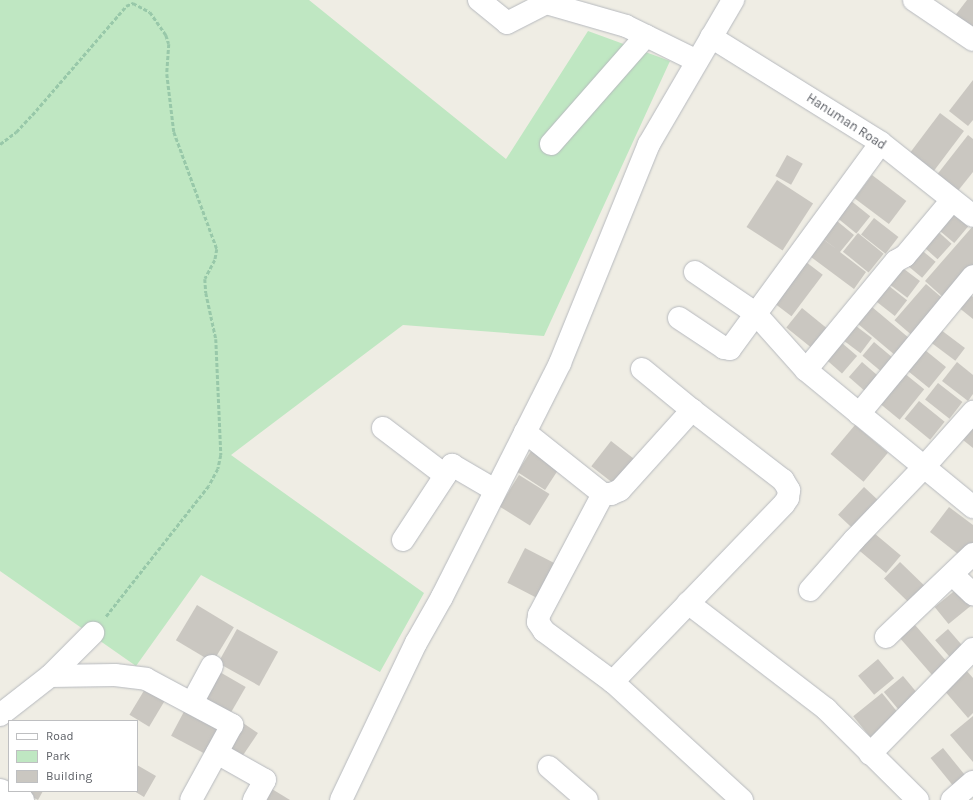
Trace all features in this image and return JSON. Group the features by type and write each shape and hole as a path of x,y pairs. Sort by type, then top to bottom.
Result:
{"street":[{"path":"479,0 507,23 547,1 626,26 697,61"},
{"path":"345,798 416,643 442,597 560,363 649,144 733,0"},
{"path":"923,2 973,40"},
{"path":"551,144 646,36"},
{"name":"Hanuman Road","path":"711,37 881,143 973,216"},
{"path":"679,318 728,350 881,143"},
{"path":"806,370 896,261 905,256 952,200"},
{"path":"695,272 755,313 806,370 973,507"},
{"path":"859,414 973,276"},
{"path":"613,682 784,504 788,498 790,490 783,480 692,410 642,369"},
{"path":"525,432 603,494 611,494 620,490 692,410"},
{"path":"810,590 854,540 924,467 973,412"},
{"path":"383,428 445,475"},
{"path":"403,540 452,465 495,490"},
{"path":"603,494 539,615 538,622 544,631 613,682 742,800"},
{"path":"886,637 973,554"},
{"path":"953,574 973,594"},
{"path":"688,603 826,709 918,800"},
{"path":"1,712 50,676 93,633"},
{"path":"870,754 973,649"},
{"path":"192,704 212,666"},
{"path":"50,676 115,675 146,679 232,725 191,800"},
{"path":"217,753 265,780 254,800"},
{"path":"549,768 587,800"},
{"path":"952,800 973,782"},
{"path":"0,790 23,800"}],"path":[{"path":"0,144 16,132 32,115 126,6 133,3 150,12 166,35 169,44 167,74 174,132 217,249 215,260 205,279 206,292 216,339 221,455 218,469 209,486 135,582 93,633"}],"green space":[{"path":"0,0 309,0 506,159 588,31 670,61 544,336 403,325 231,455 424,593 380,672 201,575 136,666 0,571"}],"building":[{"path":"967,0 973,0 973,32 954,17"},
{"path":"973,80 973,120 968,126 949,111"},
{"path":"940,113 964,131 933,172 909,154"},
{"path":"968,135 973,139 973,172 957,192 936,176"},
{"path":"787,155 803,164 791,185 775,176"},
{"path":"872,175 906,201 889,224 855,198"},
{"path":"777,180 813,203 783,250 747,227"},
{"path":"850,200 870,216 856,233 836,217"},
{"path":"953,204 973,221 954,243 934,226"},
{"path":"874,218 898,237 885,254 861,235"},
{"path":"837,221 854,235 840,252 866,272 854,289 811,257 824,240 838,250 823,239"},
{"path":"973,226 973,266 945,299 925,281"},
{"path":"933,227 952,244 938,259 919,243"},
{"path":"858,233 884,254 869,272 843,252"},
{"path":"918,247 936,262 922,278 905,263"},
{"path":"806,262 823,275 791,316 775,304"},
{"path":"900,266 920,281 907,298 887,283"},
{"path":"926,284 947,302 916,339 895,320"},
{"path":"889,286 907,300 895,316 877,302"},
{"path":"969,293 973,297 973,319 958,307"},
{"path":"872,307 911,340 897,357 858,324"},
{"path":"802,308 827,328 811,348 786,327"},
{"path":"856,326 872,338 861,353 845,341"},
{"path":"937,327 965,348 955,361 927,340"},
{"path":"874,342 897,361 885,375 862,356"},
{"path":"842,343 857,356 842,373 827,360"},
{"path":"925,350 946,367 929,388 908,371"},
{"path":"862,362 883,380 870,395 849,377"},
{"path":"957,362 973,375 973,394 968,401 942,381"},
{"path":"904,373 924,389 900,420 879,403"},
{"path":"938,383 962,402 949,419 925,400"},
{"path":"919,401 945,422 930,440 905,419"},
{"path":"855,425 888,453 864,482 831,454"},
{"path":"973,427 973,448 963,440"},
{"path":"611,441 634,459 614,484 591,466"},
{"path":"531,451 559,469 545,490 517,472"},
{"path":"519,475 550,494 530,525 499,506"},
{"path":"864,487 881,503 855,530 838,515"},
{"path":"949,507 973,525 973,545 963,558 930,532"},
{"path":"874,533 901,555 886,573 859,551"},
{"path":"525,548 556,564 538,599 507,583"},
{"path":"900,562 930,591 914,608 884,579"},
{"path":"958,588 972,605 949,624 935,607"},
{"path":"197,605 234,627 213,662 176,640"},
{"path":"915,625 950,665 935,678 900,638"},
{"path":"237,629 278,652 259,686 218,663"},
{"path":"948,629 966,650 954,661 935,640"},
{"path":"878,659 894,678 874,695 858,676"},
{"path":"966,670 973,678 973,713 968,718 943,689"},
{"path":"218,671 246,687 229,716 202,700"},
{"path":"903,676 919,695 900,711 884,692"},
{"path":"148,684 168,696 149,727 129,715"},
{"path":"882,693 899,714 870,737 853,716"},
{"path":"188,704 224,723 207,755 171,736"},
{"path":"973,716 973,762 950,735"},
{"path":"243,723 258,733 239,761 224,751"},
{"path":"943,748 966,776 953,786 931,758"},
{"path":"138,766 156,776 144,797 136,792 138,792"},
{"path":"267,786 290,800 258,800"},
{"path":"23,792 42,792 38,800"}]}
